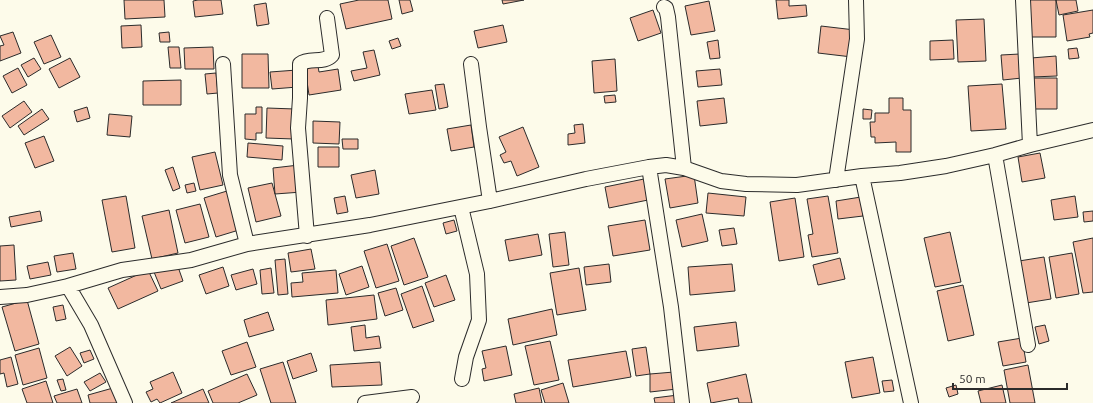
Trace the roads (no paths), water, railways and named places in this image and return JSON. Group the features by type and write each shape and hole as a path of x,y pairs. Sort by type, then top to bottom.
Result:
{"street":[{"path":"836,180 857,39 856,0"},
{"path":"1024,0 1030,145"},
{"path":"664,7 668,17 684,168"},
{"path":"308,236 298,128 300,64 303,61 328,59 332,56 327,18"},
{"path":"223,64 230,175 247,244"},
{"path":"471,64 490,201"},
{"path":"0,297 27,296 122,270 191,260 247,244 308,236 370,225 649,167 666,165 684,168 721,181 746,184 797,185 938,167 995,155 1093,130"},
{"path":"995,155 1028,345"},
{"path":"649,167 671,308 682,403"},
{"path":"862,176 911,403"},
{"path":"461,206 477,274 479,320 466,357 462,379"},
{"path":"68,286 91,325 124,403"},
{"path":"365,403 412,397"}]}
